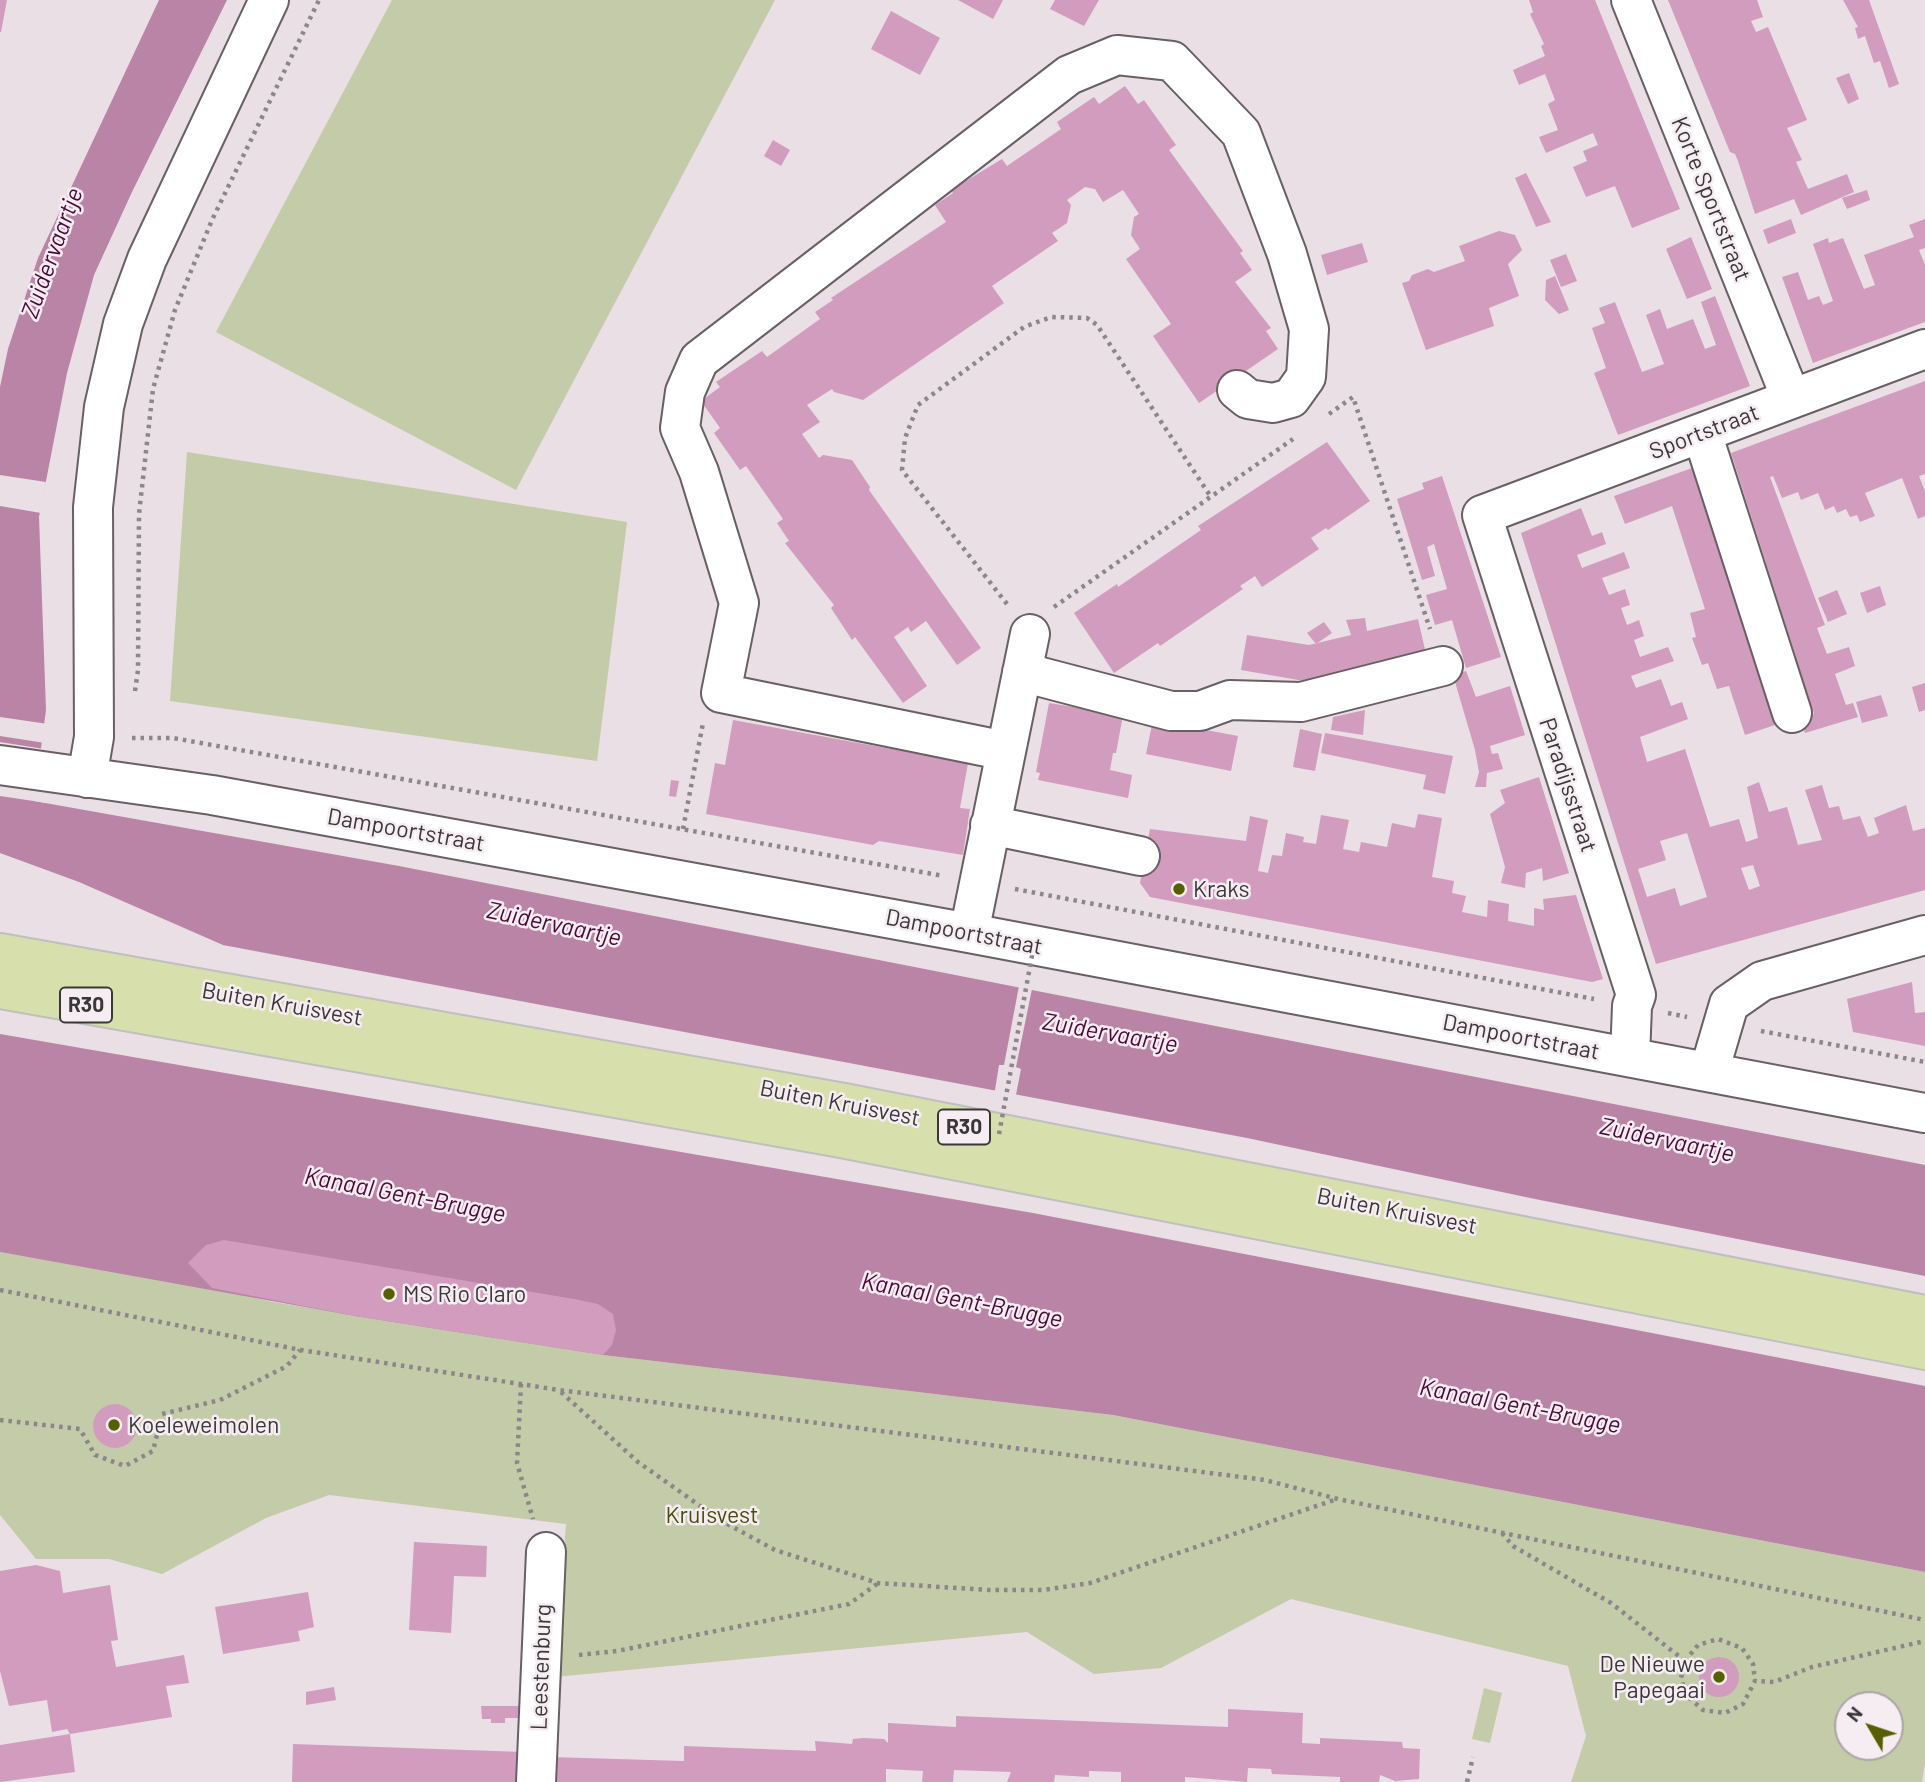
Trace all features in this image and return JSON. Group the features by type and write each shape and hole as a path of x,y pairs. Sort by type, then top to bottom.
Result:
{"main road":[{"name":"Buiten Kruisvest","path":"0,953 844,1103 1925,1315"},
{"name":"Buiten Kruisvest","path":"0,989 836,1137 1925,1350"}],"street":[{"path":"87,778 94,737 93,507 104,407 123,324 152,247 269,0"},
{"name":"Korte Sportstraat","path":"1631,0 1791,398"},
{"path":"1006,751 720,693 739,603 699,472 680,428 685,392 699,360 1069,75 1117,55 1172,61 1241,133 1287,254 1309,329 1306,377 1291,398 1273,403 1248,399 1237,390"},
{"name":"Sportstraat","path":"1482,515 1925,349"},
{"path":"1702,433 1792,713"},
{"name":"Paradijsstraat","path":"1482,515 1636,995 1632,1006 1630,1057"},
{"path":"969,933 1030,634"},
{"path":"1022,672 1171,710 1200,711 1230,700 1301,702 1443,666"},
{"name":"Dampoortstraat","path":"0,765 212,795 1034,945 1925,1114"},
{"path":"990,825 1140,856"},
{"path":"1709,1072 1729,1004 1762,981 1925,935"},
{"name":"Leestenburg","path":"536,1782 546,1552"}],"path":[{"path":"133,704 138,670 139,514 153,389 175,310 212,220 319,0"},
{"path":"1210,497 1097,326 1087,318 1051,317 1024,327 918,405 905,438 902,470 1030,634 1036,620 1298,435"},
{"path":"1320,420 1353,397 1443,666"},
{"path":"683,829 706,706 720,693"},
{"path":"129,727 127,738 173,738 979,882 1925,1062"},
{"path":"999,1133 1034,945"},
{"path":"0,1290 301,1350 559,1390 1265,1480 1338,1499 1925,1620"},
{"path":"0,1420 80,1429 95,1455 125,1466 153,1451 162,1414 220,1400 287,1366 301,1350"},
{"path":"522,1384 517,1463 526,1499 546,1552"},
{"path":"559,1390 638,1462 720,1520 775,1550 878,1583 989,1590 1044,1590 1090,1583 1338,1499"},
{"path":"1502,1533 1513,1546 1611,1603 1685,1661"},
{"path":"541,1656 617,1651 849,1604 878,1583"},
{"path":"1718,1639 1742,1648 1754,1664 1755,1681 1743,1704 1725,1713 1703,1710 1686,1695 1681,1678 1685,1661 1698,1645 1718,1639"},
{"path":"1755,1681 1774,1682 1836,1661 1925,1642"},
{"path":"1467,1782 1473,1758"}],"green space":[{"path":"392,0 775,0 516,490 216,332"},
{"path":"187,452 627,522 597,761 170,701"},
{"name":"Kruisvest","path":"0,1252 212,1288 273,1302 603,1355 1113,1415 1925,1572 1925,1763 1922,1782 1571,1782 1586,1736 1568,1666 1291,1599 1161,1668 1094,1674 1027,1632 555,1677 566,1524 329,1495 266,1518 162,1574 109,1559 36,1559 0,1515"},
{"path":"1484,1688 1502,1693 1490,1743 1472,1739"}],"water":[{"name":"Zuidervaartje","path":"159,0 227,0 94,275 67,373 39,517 46,710 34,801 399,866 1925,1165 1925,1276 1535,1199 1247,1138 223,945 79,882 0,853 0,387 8,349 38,258"},
{"name":"Kanaal Gent-Brugge","path":"0,1034 1033,1213 1925,1386 1925,1572 1113,1415 603,1355 355,1316 0,1252"}],"pier":[{"path":"0,475 46,482 41,513 0,506"},
{"path":"0,717 48,724 45,743 0,736"},
{"path":"0,742 44,749 38,798 48,800 47,803 0,796"},
{"path":"1019,986 1032,989 1016,1067 1021,1069 1015,1100 994,1096 999,1065 1004,1065"}],"building":[{"path":"0,0 7,0 1,32 0,32"},
{"path":"958,0 1003,0 993,19"},
{"path":"1055,0 1099,0 1084,26 1050,9"},
{"path":"1529,0 1595,0 1680,209 1632,228 1615,186 1586,197 1573,167 1587,161 1583,151 1598,145 1593,133 1546,153 1539,137 1558,130 1548,104 1555,100 1545,74 1519,85 1513,70 1545,56 1541,46 1544,44 1530,14 1533,12"},
{"path":"1668,0 1757,0 1763,17 1751,21 1756,32 1768,27 1807,120 1787,128 1802,160 1796,162 1808,189 1847,174 1854,192 1801,215 1794,199 1755,214 1738,161 1735,154 1730,152"},
{"path":"1843,0 1869,0 1899,84 1889,88 1880,61 1874,63 1865,36 1858,39 1855,28 1858,27"},
{"path":"891,11 940,38 920,75 871,49"},
{"path":"1849,73 1859,99 1848,104 1836,78"},
{"path":"1125,86 1138,104 1144,100 1176,145 1169,150 1243,251 1240,253 1252,270 1235,282 1271,328 1266,331 1278,349 1199,403 1153,336 1171,324 1126,259 1140,249 1131,235 1134,217 1139,214 1123,190 1103,202 1095,189 1085,187 1067,200 1071,205 1067,223 1052,233 1058,241 992,286 1004,303 863,400 834,392 832,389 807,405 820,422 802,434 819,458 823,455 852,460 870,487 869,490 981,648 957,665 926,621 911,632 908,627 894,637 927,686 903,703 855,637 852,640 831,608 834,605 785,543 789,541 777,523 783,519 746,466 740,470 714,433 720,428 701,401 720,387 716,382 762,351 767,357 820,319 815,312 833,300 831,298 946,222 935,205 953,193 951,190 1002,159 1007,166 1061,129 1057,122 1094,97 1099,104"},
{"path":"773,140 790,150 781,166 764,156"},
{"path":"1526,173 1551,222 1536,227 1515,178"},
{"path":"1867,190 1870,200 1847,209 1842,198"},
{"path":"1791,219 1796,233 1768,244 1763,230"},
{"path":"1925,219 1925,248 1919,250 1925,265 1925,322 1813,363 1782,277 1798,272 1808,300 1819,296 1823,305 1833,301 1813,244 1828,238 1829,243 1843,238 1864,289 1875,285 1864,255 1914,237 1909,225"},
{"path":"1499,231 1515,235 1522,250 1508,264 1519,296 1489,308 1494,326 1426,350 1402,283 1409,281 1412,275 1428,269 1434,272 1465,261 1459,246"},
{"path":"1691,237 1712,289 1687,299 1666,249"},
{"path":"1362,243 1368,262 1327,275 1321,255"},
{"path":"1566,254 1577,281 1561,287 1550,260"},
{"path":"1555,276 1569,310 1559,314 1545,300 1546,280"},
{"path":"1715,296 1750,386 1618,435 1594,373 1606,368 1592,328 1605,323 1599,308 1615,302 1642,372 1664,364 1646,315 1660,309 1667,329 1693,319 1705,349 1716,345 1701,302"},
{"path":"1925,381 1925,474 1919,476 1925,491 1925,516 1918,519 1902,478 1865,493 1875,516 1860,522 1857,515 1850,517 1846,509 1837,513 1834,506 1825,510 1818,493 1801,500 1798,492 1782,498 1773,476 1770,477 1825,625 1817,628 1827,654 1849,647 1855,666 1835,674 1846,705 1853,703 1858,717 1805,733 1800,718 1814,714 1731,453"},
{"path":"1327,442 1370,501 1328,530 1326,528 1311,538 1319,549 1262,587 1255,576 1240,586 1243,589 1160,646 1158,643 1114,673 1074,613 1117,584 1118,587 1201,530 1198,526"},
{"path":"1692,468 1775,725 1745,735 1729,686 1717,689 1708,663 1702,665 1692,638 1696,637 1690,613 1705,609 1672,506 1625,524 1614,496"},
{"path":"1442,476 1501,657 1466,668 1452,620 1435,625 1426,595 1447,589 1434,544 1427,547 1435,576 1422,580 1397,499 1424,489 1422,483"},
{"path":"1581,508 1592,536 1602,532 1606,544 1577,555 1582,568 1624,552 1630,568 1602,578 1609,595 1625,589 1630,605 1621,608 1627,625 1639,620 1644,636 1634,640 1640,657 1668,647 1674,661 1631,676 1636,688 1661,679 1671,706 1682,702 1688,719 1640,737 1647,762 1685,749 1710,827 1739,819 1746,842 1758,838 1747,787 1759,782 1769,812 1787,807 1798,845 1822,840 1805,790 1822,785 1829,808 1839,806 1843,820 1860,816 1868,837 1879,833 1874,818 1906,805 1913,831 1925,828 1925,890 1656,964 1521,533","holes":["1687,833 1707,897 1680,906 1675,888 1647,897 1638,869 1666,860 1660,841","1753,865 1760,886 1749,890 1741,868"]},
{"path":"1880,586 1886,605 1867,613 1860,593"},
{"path":"1837,590 1847,614 1828,622 1818,598"},
{"path":"1365,618 1367,631 1418,619 1426,654 1310,682 1241,670 1247,635 1309,645 1351,635 1346,620"},
{"path":"1324,622 1332,633 1316,644 1307,633"},
{"path":"1466,671 1476,697 1510,686 1525,735 1490,746 1492,754 1498,753 1503,769 1487,773 1486,787 1475,787 1479,772 1475,750 1453,675"},
{"path":"1925,683 1925,710 1919,712 1912,687"},
{"path":"1881,695 1888,716 1862,723 1856,702"},
{"path":"1049,703 1123,715 1110,770 1132,775 1128,798 1038,780 1040,773 1036,772"},
{"path":"1365,710 1363,735 1331,730 1333,717"},
{"path":"733,720 968,763 960,808 970,809 963,855 879,841 873,845 706,814 715,763 725,765"},
{"path":"1153,720 1238,736 1231,771 1146,754"},
{"path":"1300,729 1322,734 1315,771 1293,767"},
{"path":"1325,733 1453,756 1445,794 1423,789 1426,775 1321,753"},
{"path":"1539,777 1569,873 1543,881 1542,868 1526,873 1525,888 1501,883 1505,867 1490,814 1505,803 1500,790"},
{"path":"671,780 679,781 676,797 669,796"},
{"path":"1418,814 1442,818 1432,877 1454,881 1452,893 1466,896 1462,912 1487,917 1488,900 1509,904 1508,921 1534,926 1534,908 1544,910 1543,899 1576,895 1603,979 1592,982 1150,897 1140,883 1150,829 1246,841 1250,816 1268,820 1258,871 1268,873 1272,855 1282,856 1286,833 1304,837 1303,842 1316,844 1321,815 1349,820 1343,849 1359,852 1361,842 1387,847 1392,823 1415,828"},
{"path":"1912,982 1915,1013 1925,1012 1925,1046 1853,1032 1847,999"},
{"name":"MS Rio Claro","path":"224,1240 598,1304 613,1314 616,1330 612,1345 603,1355 355,1316 212,1288 188,1263 206,1245"},
{"name":"Koeleweimolen","path":"115,1404 131,1410 137,1426 131,1442 115,1448 99,1442 93,1426 99,1410"},
{"path":"414,1542 487,1546 486,1577 454,1576 451,1633 409,1630"},
{"path":"36,1565 60,1571 63,1593 110,1585 118,1640 111,1641 116,1667 184,1655 189,1683 166,1686 172,1717 70,1734 67,1729 52,1732 47,1700 9,1706 0,1671 0,1571"},
{"path":"308,1592 314,1627 298,1631 300,1641 223,1654 215,1607"},
{"name":"De Nieuwe Papegaai","path":"1719,1657 1733,1663 1739,1677 1733,1691 1719,1697 1705,1691 1699,1677 1705,1663"},
{"path":"334,1687 336,1700 306,1705 306,1692"},
{"path":"481,1706 525,1706 524,1718 505,1718 505,1723 491,1723 491,1719 482,1719"},
{"path":"1228,1709 1303,1713 1302,1743 1320,1744 1320,1738 1402,1742 1403,1748 1420,1749 1419,1779 1395,1781 1380,1775 1379,1782 1340,1782 1340,1777 1272,1774 1271,1769 1248,1768 1247,1782 1185,1777 1185,1782 1121,1782 1121,1772 1089,1771 1089,1777 1055,1775 1054,1782 1007,1782 1011,1772 954,1770 953,1782 922,1782 923,1771 886,1769 886,1782 549,1782 550,1757 684,1761 684,1746 816,1751 815,1741 852,1744 853,1739 863,1738 884,1739 888,1743 888,1723 956,1727 956,1716 1228,1727"},
{"path":"70,1734 75,1772 0,1782 0,1745"},
{"path":"293,1744 523,1752 521,1782 292,1782"}],"place":[{"name":"Kraks","path":"1179,889"},
{"name":"MS Rio Claro","path":"389,1294"},
{"name":"Koeleweimolen","path":"114,1425"},
{"name":"De Nieuwe Papegaai","path":"1719,1677"}]}
